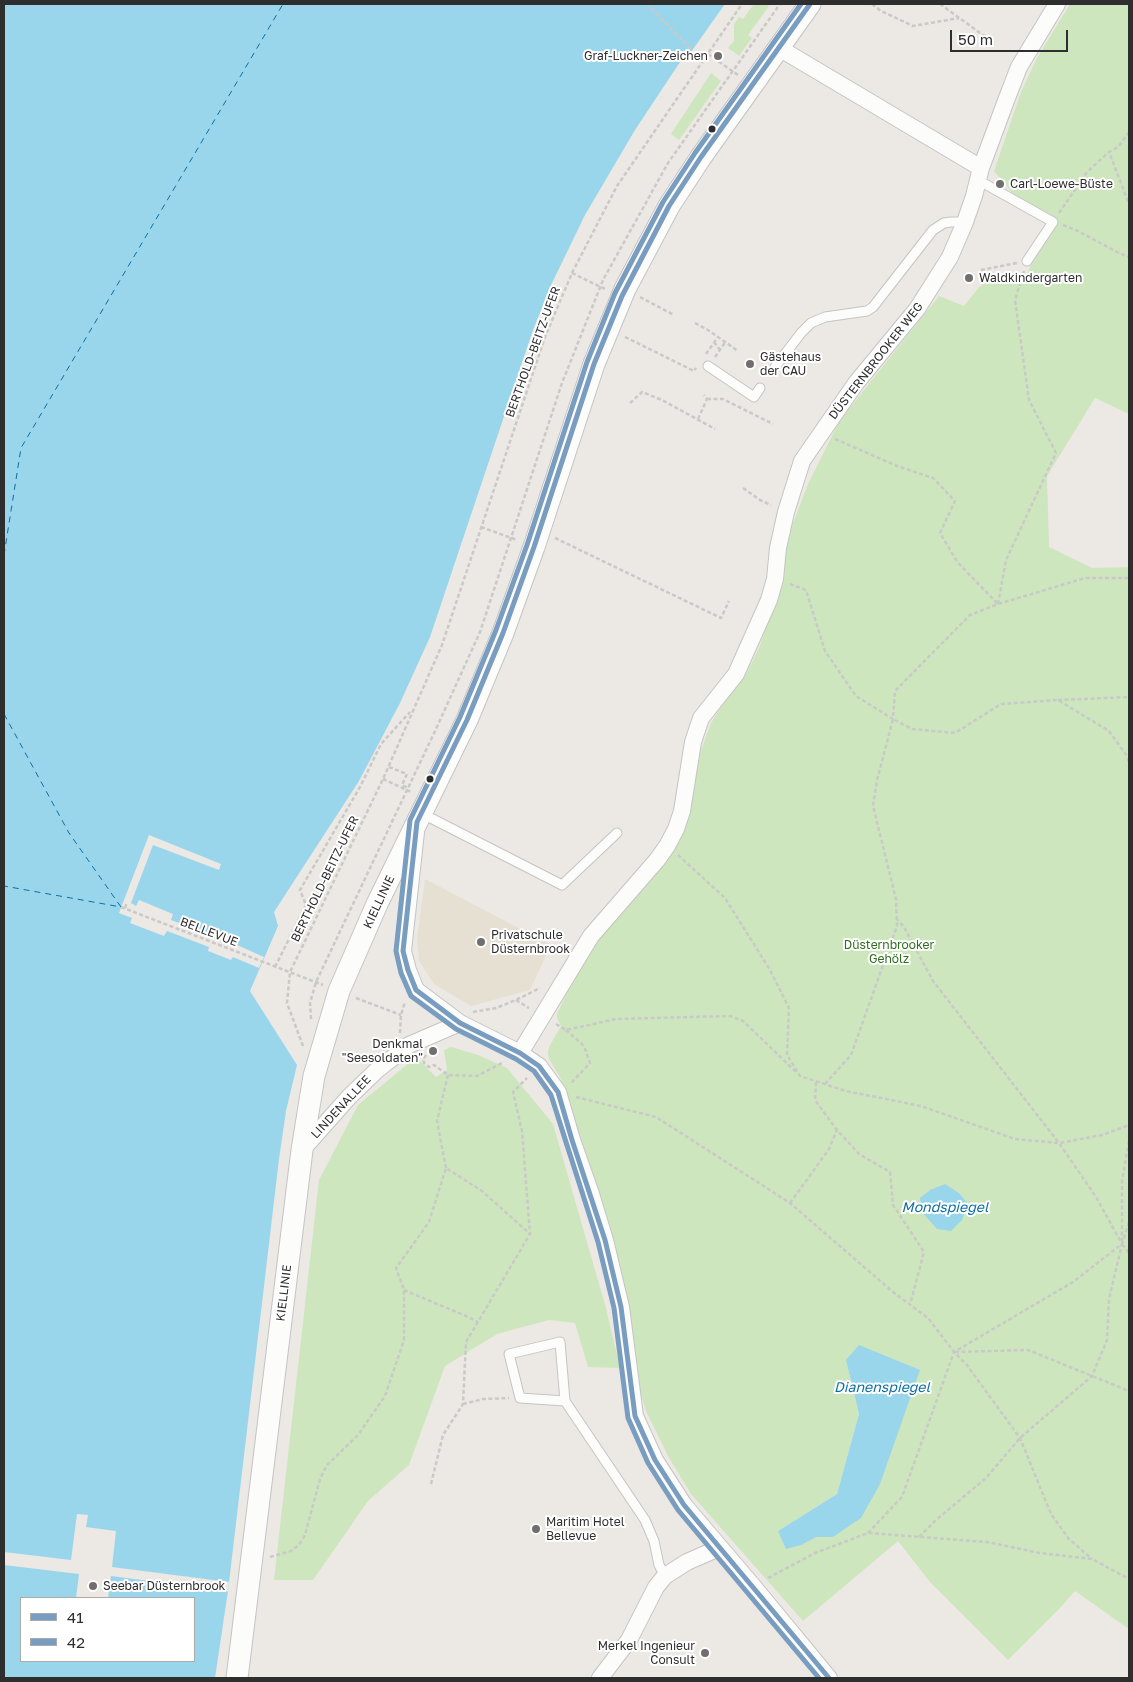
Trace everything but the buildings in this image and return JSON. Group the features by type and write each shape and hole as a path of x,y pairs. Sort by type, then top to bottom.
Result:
{"street":[{"name":"KIELLINIE","path":"237,1678 302,1150 314,1076 339,991 377,904 467,720 503,633 594,364 625,290 669,206 701,157 810,4"},
{"name":"DÜSTERNBROOKER WEG","path":"520,1053 591,936 667,846 676,829 682,811 693,742 701,718 736,674 769,600 775,579 778,548 786,512 802,460 856,383 917,310 950,258 965,222 1006,98 1019,68 1057,4"},
{"path":"779,48 980,174"},
{"path":"419,818 403,951 416,990 460,1023 520,1053 539,1066 560,1092 572,1140 591,1194 621,1307 635,1416 655,1460 684,1505 829,1678"},
{"name":"LINDENALLEE","path":"302,1150 349,1096 377,1070 460,1023"},
{"path":"600,1678 629,1640 656,1587 665,1576 687,1562 719,1548"}],"lane":[{"path":"980,174 1053,222 1027,261"},
{"path":"775,367 811,323 824,317 867,311 933,230 944,223 965,222"},
{"path":"708,366 754,397 760,388"},
{"path":"419,818 562,885 617,834"},
{"path":"565,1401 520,1398 509,1354 560,1342 565,1401 645,1520 654,1541 659,1565 665,1576"}],"path":[{"path":"647,4 692,50"},
{"name":"BERTHOLD-BEITZ-UFER","path":"305,1052 287,1003 290,972 389,767 442,645 545,337 572,274 616,186 742,4"},
{"path":"872,4 881,11 912,26 959,18"},
{"path":"940,4 994,43"},
{"path":"708,53 738,75"},
{"path":"1129,132 1118,146 1087,172 1053,222 1078,231 1129,257"},
{"path":"1109,152 1129,204"},
{"path":"980,270 1027,261 1015,300 1029,400 1056,453 1006,560 998,604"},
{"path":"572,274 601,287"},
{"path":"625,290 674,315"},
{"path":"695,323 738,351"},
{"path":"714,342 720,350"},
{"path":"708,366 726,342"},
{"path":"642,346 694,371"},
{"path":"630,403 642,392 662,400 715,429"},
{"path":"704,395 707,400"},
{"path":"707,400 723,399 773,424"},
{"path":"698,419 707,400"},
{"path":"822,433 897,466 933,478 955,501 940,533 958,563 998,604"},
{"path":"743,488 760,500 786,512"},
{"path":"481,526 511,538"},
{"path":"539,530 721,618 729,601"},
{"path":"825,1084 851,1055 897,926 896,899 873,806 877,780 893,719 895,691 970,616 998,604 1085,578 1129,578"},
{"path":"775,579 806,590 826,652 856,696 912,729 954,733 1001,704 1129,697"},
{"path":"1058,700 1109,731 1129,763"},
{"name":"BERTHOLD-BEITZ-UFER","path":"275,967 306,906 300,890 360,787 381,744 413,709"},
{"path":"383,779 407,789 402,785 407,774 389,767"},
{"path":"667,846 725,898 770,970 789,1008 787,1055 800,1076"},
{"name":"BELLEVUE","path":"127,902 123,908 401,1016"},
{"path":"896,918 904,927 933,981 1059,1143 1096,1197 1129,1253"},
{"path":"460,1023 474,1012 496,1008 516,1000 536,991 550,981 561,986"},
{"path":"416,990 406,998 399,1032 426,1055 423,1060 429,1067 434,1064 448,1075 477,1076 520,1053"},
{"path":"544,1016 566,1030 584,1046 590,1063 578,1077 560,1092"},
{"path":"566,1030 616,1019 730,1016 743,1020 800,1076 846,1091 921,1106 1015,1139 1059,1143 1102,1135 1129,1125"},
{"path":"431,1484 443,1435 463,1404 466,1342 530,1234 522,1131 513,1092 539,1066"},
{"path":"267,1558 291,1551 299,1545 305,1535 320,1479 327,1465 358,1435 385,1396 404,1340 404,1290 396,1268 429,1222 446,1168 437,1121 448,1075"},
{"path":"816,1081 814,1100 837,1130 859,1154 890,1172 893,1205 924,1252 910,1305"},
{"path":"560,1092 656,1117 790,1203 910,1305 928,1318 954,1352 966,1364 1020,1438 1052,1514 1069,1539 1092,1559 1129,1579"},
{"path":"790,1203 829,1149 837,1130"},
{"path":"1122,1244 1122,1181 1129,1142"},
{"path":"446,1168 482,1191 530,1234"},
{"path":"918,1538 986,1478 1020,1438 1092,1376 1107,1340 1110,1298 1129,1222"},
{"path":"753,1586 815,1553 868,1533 902,1497 954,1352 1074,1282 1122,1244"},
{"path":"404,1290 478,1322"},
{"path":"954,1352 1028,1350 1129,1391"},
{"path":"463,1404 483,1399 520,1398"},
{"path":"868,1533 987,1542 1040,1553 1092,1559"}],"shaded area":[{"name":"Privatschule Düsternbrook","path":"425,879 551,945 530,990 471,1006 434,984 419,961 417,938"}],"green space":[{"path":"754,4 769,6 748,35 752,38 739,56 728,48 734,41 734,24 739,17 743,19"},
{"name":"Düsternbrooker Gehölz","path":"1070,4 1129,4 1129,414 1095,398 1047,476 1049,547 1092,568 1129,567 1129,1629 1075,1591 1008,1660 930,1582 898,1541 803,1621 691,1494 669,1458 646,1411 634,1370 627,1314 610,1226 560,1077 549,1059 548,1053 549,1047 561,1026 557,1014 572,981 598,936 689,814 701,750 711,723 725,700 745,676 759,648 773,608 792,526 808,484 840,420 939,296 964,306 979,287 987,282 1016,282 1027,274 1053,216 1014,195 994,171 1021,92 1037,58","holes":["846,1360 880,1484 833,1537 816,1537 778,1531 837,1494 859,1414"]},
{"path":"711,73 721,81 679,140 671,134"},
{"path":"451,1047 478,1055 507,1068 553,1124 606,1308 620,1368 588,1367 575,1323 549,1320 497,1334 445,1366 409,1465 368,1501 313,1580 274,1580 319,1180 358,1105 416,1057 436,1077 447,1070 444,1050"}],"water":[{"path":"4,4 725,4 691,52 688,50 635,130 585,215 552,283 533,330 430,637 400,703 359,781 274,912 278,926 250,991 297,1065 286,1111 279,1159 228,1591 215,1678 4,1678"},
{"name":"Mondspiegel","path":"945,1184 959,1193 968,1204 962,1220 951,1231 937,1229 922,1212 920,1198 930,1190"},
{"name":"Dianenspiegel","path":"859,1345 920,1370 880,1484 861,1518 833,1537 816,1537 801,1545 786,1549 778,1531 837,1494 859,1414 846,1360"}],"pier":[{"path":"149,835 221,864 219,870 153,845 131,903 136,906 139,900 173,914 171,920 214,936 215,933 238,942 237,945 264,957 259,968 233,957 231,960 208,951 209,947 167,931 164,936 130,923 132,918 119,913"},
{"path":"77,1514 88,1515 86,1527 116,1531 112,1567 229,1582 228,1591 111,1576 108,1597 76,1597 79,1574 4,1565 4,1552 71,1560"}],"ferry route":[{"path":"4,555 21,448 283,4"},
{"path":"4,714 69,833 121,907 4,886"}],"transit line":[{"name":"42","path":"801,4 695,153 663,202 615,293 587,362 527,545 496,630 460,717 410,820 396,951 401,973 411,996 456,1029 516,1059 534,1071 551,1095 598,1242 614,1308 628,1418 648,1463 678,1510 819,1678"},
{"name":"41","path":"810,4 701,157 669,206 622,296 594,364 534,547 503,633 467,720 417,822 403,951 416,990 460,1023 520,1053 539,1066 558,1092 605,1240 621,1307 635,1416 655,1460 684,1505 829,1678"}],"place":[{"name":"Graf-Luckner-Zeichen","path":"718,56"},
{"name":"Carl-Loewe-Büste","path":"1000,184"},
{"name":"Waldkindergarten","path":"969,278"},
{"name":"Gästehaus der CAU","path":"750,364"},
{"name":"Privatschule Düsternbrook","path":"481,942"},
{"name":"Denkmal \"Seesoldaten\"","path":"433,1051"},
{"name":"Maritim Hotel Bellevue","path":"536,1529"},
{"name":"Seebar Düsternbrook","path":"93,1586"},
{"name":"Merkel Ingenieur Consult","path":"705,1653"}]}
